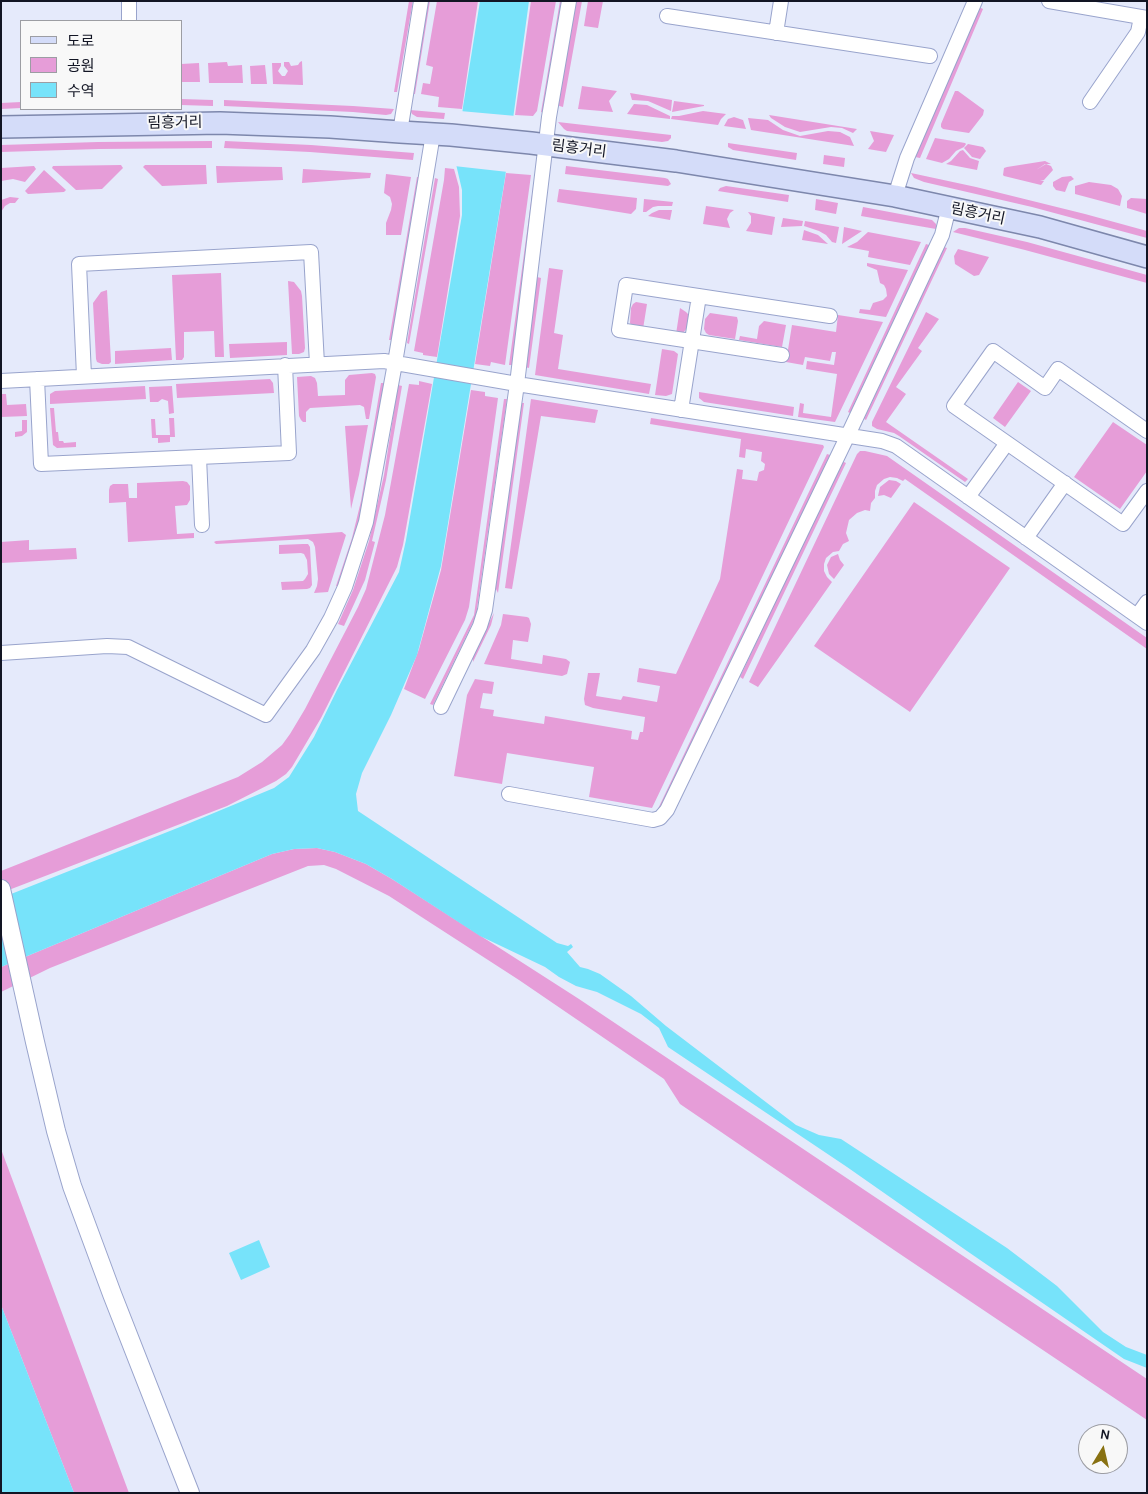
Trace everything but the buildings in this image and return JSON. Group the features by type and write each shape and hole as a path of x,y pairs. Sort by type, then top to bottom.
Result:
{"main road":[{"name":"림흥거리","path":"1,127 220,123 442,134 539,144 676,161 895,196 1040,227 1147,257"}],"street":[{"path":"129,1 130,20"},
{"path":"400,132 421,1"},
{"path":"441,707 480,626 485,610 517,384 539,144 549,117 569,1"},
{"path":"776,33 781,1"},
{"path":"895,196 907,158 975,1"},
{"path":"1049,1 1144,17 1138,32 1090,102"},
{"path":"666,16 930,56"},
{"path":"1,653 107,646 128,648 266,715 313,650 331,618 345,587 366,522 442,134"},
{"path":"510,794 653,820 660,818 667,810 848,436 942,236 949,207"},
{"path":"84,376 79,264 311,252 317,364"},
{"path":"782,355 619,330 626,285 830,316"},
{"path":"681,410 699,296"},
{"path":"1147,431 1058,370 1045,388 993,351 954,406 1123,524 1147,491"},
{"path":"1,381 376,361 882,441 896,446 1142,619 1147,602"},
{"path":"37,379 41,464 289,453 285,365"},
{"path":"968,497 1007,443"},
{"path":"199,457 202,525"},
{"path":"1026,538 1065,483"},
{"path":"1,890 56,1131 72,1186 190,1493"}],"green space":[{"path":"409,1 413,1 397,92 394,92"},
{"path":"427,1 430,1 415,94 412,94"},
{"path":"437,1 478,1 462,109 438,107 439,97 421,94 423,83 430,84 433,67 426,65"},
{"path":"531,1 556,1 537,111 533,116 515,115"},
{"path":"560,1 562,1 544,113 541,112"},
{"path":"574,1 582,1 563,107 556,105"},
{"path":"588,1 603,1 598,28 584,26"},
{"path":"979,7 983,9 920,158 915,157"},
{"path":"302,61 303,85 273,84 272,63 281,63 278,71 282,76 285,76 288,71 284,66 284,62 289,62 291,66 298,65"},
{"path":"227,62 228,66 242,65 243,83 209,83 208,63"},
{"path":"199,63 200,82 182,82 182,64"},
{"path":"265,65 267,84 251,84 250,66"},
{"path":"582,86 617,91 609,101 613,112 578,109"},
{"path":"955,91 958,91 984,110 983,115 969,133 943,129 941,127"},
{"path":"630,93 672,100 671,111 648,101 632,100"},
{"path":"182,99 213,100 213,106 182,105"},
{"path":"224,100 394,109 391,114 386,115 224,106"},
{"path":"674,101 704,105 704,106 672,112"},
{"path":"20,102 20,108 1,109 1,103"},
{"path":"634,104 647,105 670,116 670,119 627,114"},
{"path":"410,110 445,113 444,119 417,117"},
{"path":"703,111 726,114 718,125 671,119 672,116"},
{"path":"769,115 857,129 853,133 842,128 831,127 800,132 785,127"},
{"path":"734,117 743,120 746,129 724,126 728,119"},
{"path":"748,118 768,120 783,130 800,136 828,131 840,132 850,137 854,146 751,130"},
{"path":"558,122 671,135 671,138 668,141 662,142 567,131"},
{"path":"870,131 894,135 886,152 868,149 874,141"},
{"path":"935,138 966,144 942,163 926,159"},
{"path":"212,141 212,148 1,152 1,145"},
{"path":"225,141 414,153 413,160 224,148"},
{"path":"728,143 797,153 796,160 733,150 728,147"},
{"path":"968,144 983,147 986,151 980,159 972,157 964,148"},
{"path":"963,150 970,158 979,161 977,170 946,164"},
{"path":"824,155 845,158 844,167 823,164"},
{"path":"1045,161 1051,164 1046,164 1051,166 1053,170 1044,180 1040,180 1044,181 1041,185 1003,175 1004,168 1007,167"},
{"path":"121,165 123,168 102,189 76,190 52,168 53,166"},
{"path":"145,165 206,165 207,184 162,186 143,167"},
{"path":"34,166 36,169 25,182 13,179 1,181 1,168"},
{"path":"216,166 282,167 283,180 217,183"},
{"path":"566,166 665,178 671,184 668,186 565,174"},
{"path":"445,168 454,169 459,187 460,216 437,357 423,355 423,353 414,351"},
{"path":"303,169 371,173 370,178 302,183"},
{"path":"44,170 66,190 64,192 28,194 25,191"},
{"path":"506,173 531,175 505,365 491,362 490,366 475,364"},
{"path":"911,173 976,187 1147,231 1147,238 1032,207 924,182 914,178"},
{"path":"386,174 411,177 401,235 386,235 386,223 392,204 390,197 384,193"},
{"path":"1071,176 1074,179 1069,182 1065,192 1056,190 1053,186 1053,182 1062,177"},
{"path":"417,177 420,177 393,340 389,340"},
{"path":"435,178 438,179 409,344 407,343"},
{"path":"1089,182 1111,185 1118,189 1122,196 1120,206 1075,194 1075,186"},
{"path":"726,186 789,195 788,202 718,191"},
{"path":"533,187 535,187 512,365 509,365"},
{"path":"559,189 637,198 636,209 631,214 557,202"},
{"path":"10,197 19,198 15,203 5,206 1,212 1,200"},
{"path":"1131,198 1147,199 1147,214 1127,208 1127,201"},
{"path":"644,199 673,202 672,206 653,207 643,212"},
{"path":"816,199 838,203 836,214 815,210"},
{"path":"706,206 734,210 727,219 730,228 703,224"},
{"path":"863,207 932,220 936,224 936,229 861,216"},
{"path":"659,210 672,210 670,220 648,216"},
{"path":"748,212 775,217 772,235 746,231 751,223 751,216"},
{"path":"783,218 803,221 802,226 781,227"},
{"path":"805,221 839,227 836,243 819,231 804,226"},
{"path":"844,227 862,231 842,244"},
{"path":"959,228 1027,242 1147,275 1147,283 953,232"},
{"path":"804,230 818,235 828,244 802,240"},
{"path":"868,232 921,242 910,265 868,257 869,251 847,247 857,242"},
{"path":"926,244 929,245 850,413 848,412"},
{"path":"944,247 947,248 866,420 864,419"},
{"path":"958,249 989,257 979,275 974,276 955,264 954,256"},
{"path":"867,263 908,270 886,317 859,313 860,309 870,310 873,303 883,300 887,296 884,285 880,283 877,270 867,266"},
{"path":"549,268 563,270 554,333 563,335 558,369 651,384 649,394 535,375"},
{"path":"221,273 224,357 215,357 214,331 184,332 184,357 182,360 176,360 172,275"},
{"path":"537,277 541,278 529,368 525,367"},
{"path":"288,281 294,282 301,291 302,296 305,348 304,352 299,354 292,354"},
{"path":"107,290 111,362 109,364 102,364 97,362 96,359 93,303 101,292"},
{"path":"636,302 647,304 643,329 632,326 630,323 631,308"},
{"path":"680,308 689,315 687,328 683,333 676,334"},
{"path":"926,312 939,319 918,348 922,351 896,387 906,394 886,422 968,479 965,482 899,436 872,426 872,422"},
{"path":"710,313 737,317 735,339 706,333 704,329 705,319"},
{"path":"838,315 883,322 835,422 798,417 800,403 804,404 803,413 831,417 837,374 806,369 807,361 834,365 836,352 832,352 830,361 805,357 803,365 786,362 792,325 836,332"},
{"path":"764,321 786,325 782,347 739,340 740,336 757,339 759,326"},
{"path":"287,342 287,355 230,358 229,344"},
{"path":"171,348 172,360 115,364 115,351"},
{"path":"662,349 674,351 678,354 672,394 666,396 655,395"},
{"path":"372,373 376,377 369,419 366,419 364,407 360,405 310,408 306,412 306,422 301,420 299,416 297,377 311,376 315,378 318,396 345,395 345,380 349,375"},
{"path":"270,379 273,383 274,393 177,398 176,384"},
{"path":"419,381 432,384 403,545 397,567 321,718 292,767 276,781 227,806 1,893 1,871 238,777 262,762 282,745 305,709 366,589 385,515 409,384 419,385"},
{"path":"1018,382 1031,391 1005,427 993,418"},
{"path":"381,383 385,383 361,518 339,587 336,586 352,538 361,501"},
{"path":"398,385 402,386 386,480 372,541 375,542 365,580 344,626 338,624 353,590 369,541 384,475"},
{"path":"145,386 146,399 50,404 50,394 55,391"},
{"path":"172,386 174,413 169,414 168,401 162,399 158,402 150,402 149,387"},
{"path":"471,390 485,392 485,396 498,398 469,607 465,620 425,699 404,689 419,649 441,570"},
{"path":"699,392 794,407 793,416 704,402 699,398"},
{"path":"1,394 6,394 7,405 26,404 27,416 1,417"},
{"path":"504,399 507,399 476,616 433,705 430,704 474,615"},
{"path":"531,399 598,410 595,423 541,416 512,589 505,588"},
{"path":"520,403 524,403 498,593 495,583"},
{"path":"50,408 54,408 56,432 58,432 59,441 64,443 76,442 76,447 57,448 53,445"},
{"path":"169,418 174,418 175,437 170,437 170,442 158,443 158,438 152,438 151,419 155,419 156,435 170,435"},
{"path":"651,418 823,445 824,447 652,808 589,797 594,767 507,753 502,784 454,776 467,695 475,679 494,682 492,694 483,693 480,708 494,710 493,716 544,724 545,716 632,731 631,739 638,740 640,732 643,732 645,717 585,705 584,699 588,673 600,673 596,696 621,700 623,696 657,702 660,686 637,682 639,668 676,674 720,579 737,469 743,470 742,479 757,481 759,472 764,470 765,464 761,461 762,452 746,449 745,458 739,457 741,439 650,424"},
{"path":"22,420 27,420 27,432 22,436 15,437 15,432 22,431"},
{"path":"1113,422 1147,445 1147,471 1120,509 1074,477"},
{"path":"368,425 359,475 351,509 345,426"},
{"path":"860,451 887,456 1147,638 1147,649 905,479 903,481 890,477 877,485 870,511 865,510 857,513 849,520 846,533 849,541 843,544 839,551 833,552 826,558 824,571 832,582 758,687 749,682"},
{"path":"827,454 830,455 659,814 656,813"},
{"path":"842,461 846,463 743,679 740,677"},
{"path":"889,480 901,484 891,498 884,495 878,496 880,487"},
{"path":"187,482 190,486 190,500 187,505 175,506 177,534 194,533 194,538 128,542 126,502 109,503 110,486 113,484 128,484 129,498 137,498 137,483"},
{"path":"914,502 1010,568 910,712 814,646"},
{"path":"342,532 346,535 328,592 314,593 318,579 315,547 313,542 308,539 216,544 214,542 216,541"},
{"path":"29,540 29,550 76,548 77,559 1,563 1,542"},
{"path":"308,544 310,547 312,585 307,589 282,590 281,582 303,581 308,574 307,560 304,554 279,554 279,545"},
{"path":"838,554 844,565 834,579 829,574 827,565 831,557"},
{"path":"494,613 491,625 473,662 473,654"},
{"path":"503,614 527,617 531,624 528,642 513,640 511,659 542,664 543,655 566,659 570,662 567,674 562,676 484,664 501,625"},
{"path":"317,848 335,852 366,864 392,879 579,999 1147,1379 1147,1420 680,1104 664,1079 519,980 389,896 336,869 324,865 308,866 50,968 1,992 1,967 272,854 294,849"},
{"path":"1,1149 129,1493 74,1493 1,1305"}],"water":[{"path":"480,1 529,1 505,178 441,566 417,655 391,715 362,773 356,794 358,811 557,943 568,946 571,944 573,947 567,952 580,967 600,974 631,996 666,1026 796,1125 819,1135 841,1139 1007,1248 1057,1286 1103,1332 1126,1347 1147,1355 1147,1368 1124,1359 847,1167 668,1047 659,1028 641,1014 597,992 576,986 545,967 480,936 392,879 366,864 335,852 317,848 294,849 272,854 1,967 1,898 274,788 289,777 314,737 399,572 462,215 462,190 456,164"},
{"path":"259,1240 270,1267 241,1280 229,1253"},
{"path":"1,1305 74,1493 1,1493"}],"pier":[{"path":"460,111 516,116 508,172 454,166"}]}
